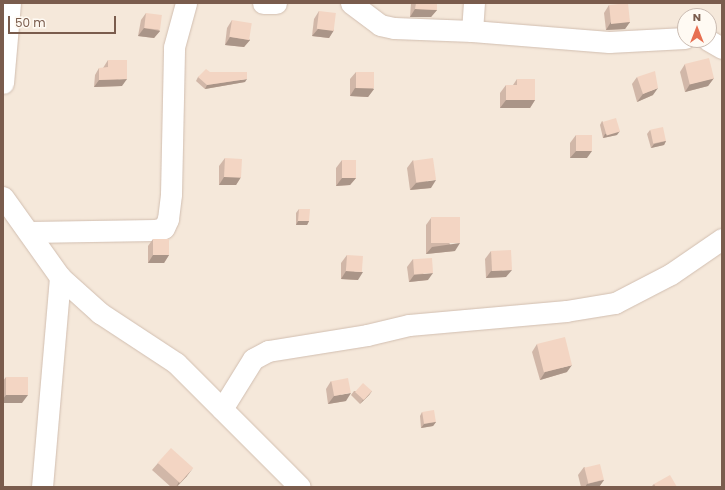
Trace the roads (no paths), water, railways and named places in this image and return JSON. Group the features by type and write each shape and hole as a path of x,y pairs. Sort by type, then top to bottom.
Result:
{"street":[{"path":"3,83 10,3"},
{"path":"29,232 155,230 164,228 168,219 171,202 174,47 186,3"},
{"path":"263,3 276,3"},
{"path":"351,3 380,26 394,28 472,31 609,42 677,38"},
{"path":"472,31 474,3"},
{"path":"3,197 60,277 100,313 176,363 300,487"},
{"path":"222,409 253,360 268,351 367,335 409,325 558,312 615,303 671,274 722,239"},
{"path":"42,487 60,277"}]}
